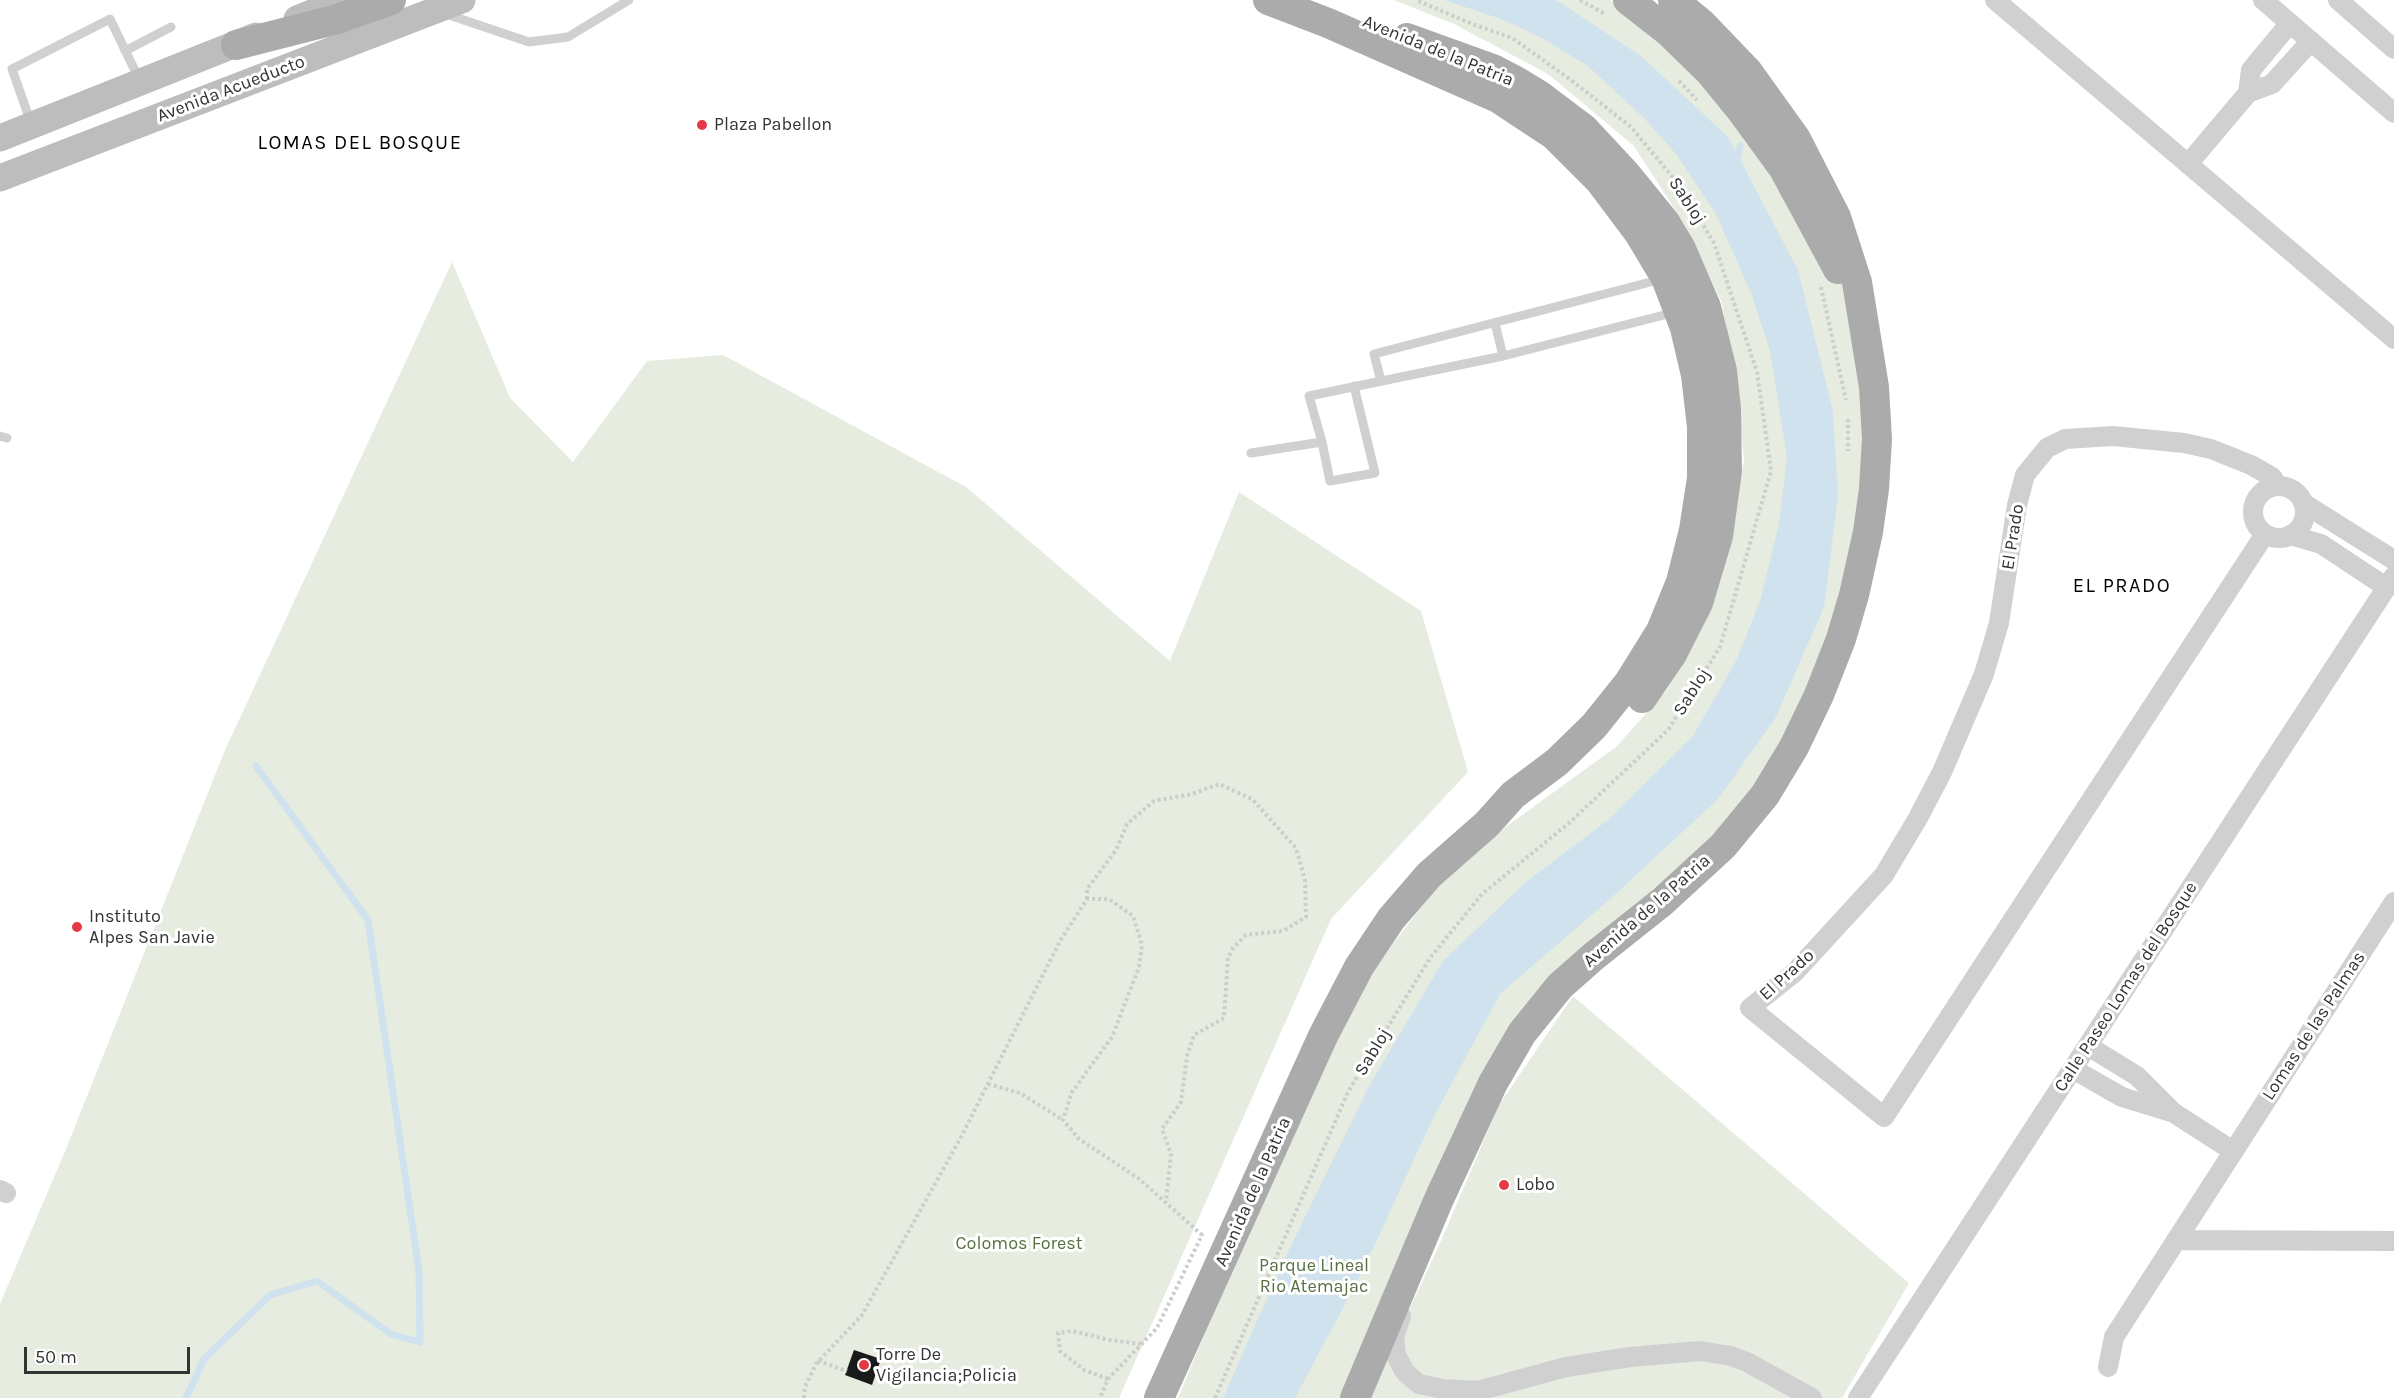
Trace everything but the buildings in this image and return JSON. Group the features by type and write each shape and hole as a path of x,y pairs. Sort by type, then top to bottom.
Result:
{"main road":[{"name":"Avenida Acueducto","path":"0,138 236,45 343,0"},
{"path":"236,45 334,20 391,0"},
{"name":"Avenida Acueducto","path":"0,178 462,0"},
{"name":"Avenida de la Patria","path":"1269,0 1347,15 1493,69 1539,95 1584,129 1625,173 1665,222 1695,278 1714,337 1726,409 1727,471 1718,537 1698,603 1672,654 1641,700 1607,739 1566,774 1521,806 1487,824"},
{"path":"1291,0 1322,11"},
{"name":"Avenida de la Patria","path":"1355,1398 1439,1199 1493,1083 1522,1033 1560,986 1662,902 1723,846 1765,795 1794,747 1814,705 1841,639 1854,595 1870,521 1876,439 1874,387 1857,282 1836,217 1796,139 1748,72 1701,23 1673,0"},
{"name":"Avenida de la Patria","path":"1620,9 1669,32 1710,72 1741,110 1784,169 1823,240 1867,334"},
{"name":"Avenida de la Patria","path":"1159,1398 1323,1036 1359,967 1391,919 1429,875 1487,824 1513,795 1557,762 1594,726 1630,681 1660,631 1681,582 1696,520 1701,478 1702,427 1696,375 1685,328 1666,278 1639,233 1600,181 1554,135 1498,98 1322,11"}],"street":[{"path":"1995,0 2394,339"},
{"path":"2263,0 2394,113"},
{"path":"2338,0 2394,50"},
{"path":"2188,164 2247,93 2251,70 2290,23"},
{"path":"2247,93 2272,84 2311,41"},
{"name":"El Prado","path":"2265,534 1884,1117 1750,1008 1794,973 1884,875 1918,818 1942,772 1984,674 1998,623 2017,505 2025,475 2047,448 2065,440 2113,436 2184,443 2211,449 2251,465 2272,477 2278,486"},
{"path":"2390,582 2321,544 2290,535 2277,537 2265,534 2254,519 2254,504 2265,489 2278,486 2294,490 2303,503 2394,560"},
{"path":"2290,535 2303,522 2303,503"},
{"name":"Calle Paseo Lomas del Bosque","path":"1858,1398 2390,582"},
{"name":"Lomas de las Palmas","path":"2108,1367 2114,1336 2394,902"},
{"path":"2088,1046 2137,1076 2174,1113 2233,1151"},
{"path":"2073,1069 2122,1097 2174,1113"},
{"path":"1439,1199 1395,1337 1396,1355 1405,1372 1419,1384 1475,1395 1566,1367 1630,1357 1700,1351 1731,1356 1747,1362 1812,1398"},
{"path":"2176,1240 2394,1241"}],"lane":[{"path":"435,10 529,42 568,37 629,0"},
{"path":"32,126 12,69 110,19 141,83"},
{"path":"125,51 171,27"},
{"path":"1381,381 1374,354 1666,278"},
{"path":"1354,386 1375,473 1330,481 1309,396 1354,386 1503,356 1678,311"},
{"path":"1495,323 1503,356"},
{"path":"1251,453 1322,442"}],"path":[{"name":"Sabloj","path":"1215,1398 1348,1092 1430,958 1482,894 1568,824 1668,730 1720,647 1771,471 1757,372 1714,243 1680,186 1631,127 1512,38 1416,0"},
{"path":"1580,0 1620,9"},
{"path":"1673,75 1702,106"},
{"path":"1820,284 1846,397"},
{"path":"804,1398 805,1387 818,1361 862,1315 960,1139 1060,941 1087,899 1087,889 1116,850 1127,824 1154,801 1192,794 1219,784 1252,799 1296,848 1305,880 1306,917 1283,931 1246,935 1233,948 1228,958 1224,1018 1194,1035 1187,1056 1181,1102 1162,1129 1171,1154 1166,1203"},
{"path":"1063,1120 1072,1092 1112,1036 1139,967 1142,945 1133,916 1109,899 1087,899"},
{"path":"988,1084 1020,1093 1063,1120 1079,1139 1138,1178 1202,1235 1157,1328 1108,1379 1100,1398"},
{"path":"1108,1379 1084,1370 1060,1351 1058,1333 1072,1331 1110,1340 1141,1344"},
{"path":"818,1361 847,1371"}],"green space":[{"name":"Parque Lineal Rio Atemajac","path":"1394,0 1610,0 1638,17 1690,66 1823,239 1866,335 1874,439 1824,673 1727,833 1538,998 1348,1398 1178,1398 1287,1137 1372,972 1443,878 1507,826 1616,747 1666,691 1703,627 1729,548 1744,460 1736,382 1722,303 1685,225 1634,146 1548,74 1454,24"},
{"name":"Colomos Forest","path":"452,262 510,398 573,462 647,361 723,355 966,487 1170,661 1239,492 1421,611 1468,772 1331,919 1119,1398 0,1398 0,1304 66,1149 225,750"},
{"path":"1573,996 1909,1283 1842,1398 1368,1398 1437,1250 1499,1105"}],"water":[{"path":"1444,0 1556,0 1641,56 1728,137 1798,270 1833,412 1838,497 1824,607 1776,717 1718,799 1610,899 1500,994 1433,1118 1363,1270 1295,1398 1223,1398 1283,1262 1369,1086 1443,961 1526,882 1608,820 1693,736 1736,661 1760,601 1779,524 1787,458 1770,351 1751,293 1716,214 1676,154 1645,119 1588,66 1540,37 1501,19"}],"waterway":[{"path":"1736,164 1740,146"},
{"path":"186,1398 204,1359 270,1295 317,1281 391,1334 420,1342 419,1271 368,920 256,766"}],"place":[{"name":"Plaza Pabellon","path":"702,125"},
{"name":"Instituto Alpes San Javie","path":"77,927"},
{"name":"Lobo","path":"1504,1185"},
{"name":"Torre De Vigilancia;Policia","path":"864,1365"}],"district":[{"name":"LOMAS DEL BOSQUE","path":"360,143"},
{"name":"EL PRADO","path":"2122,586"}]}
